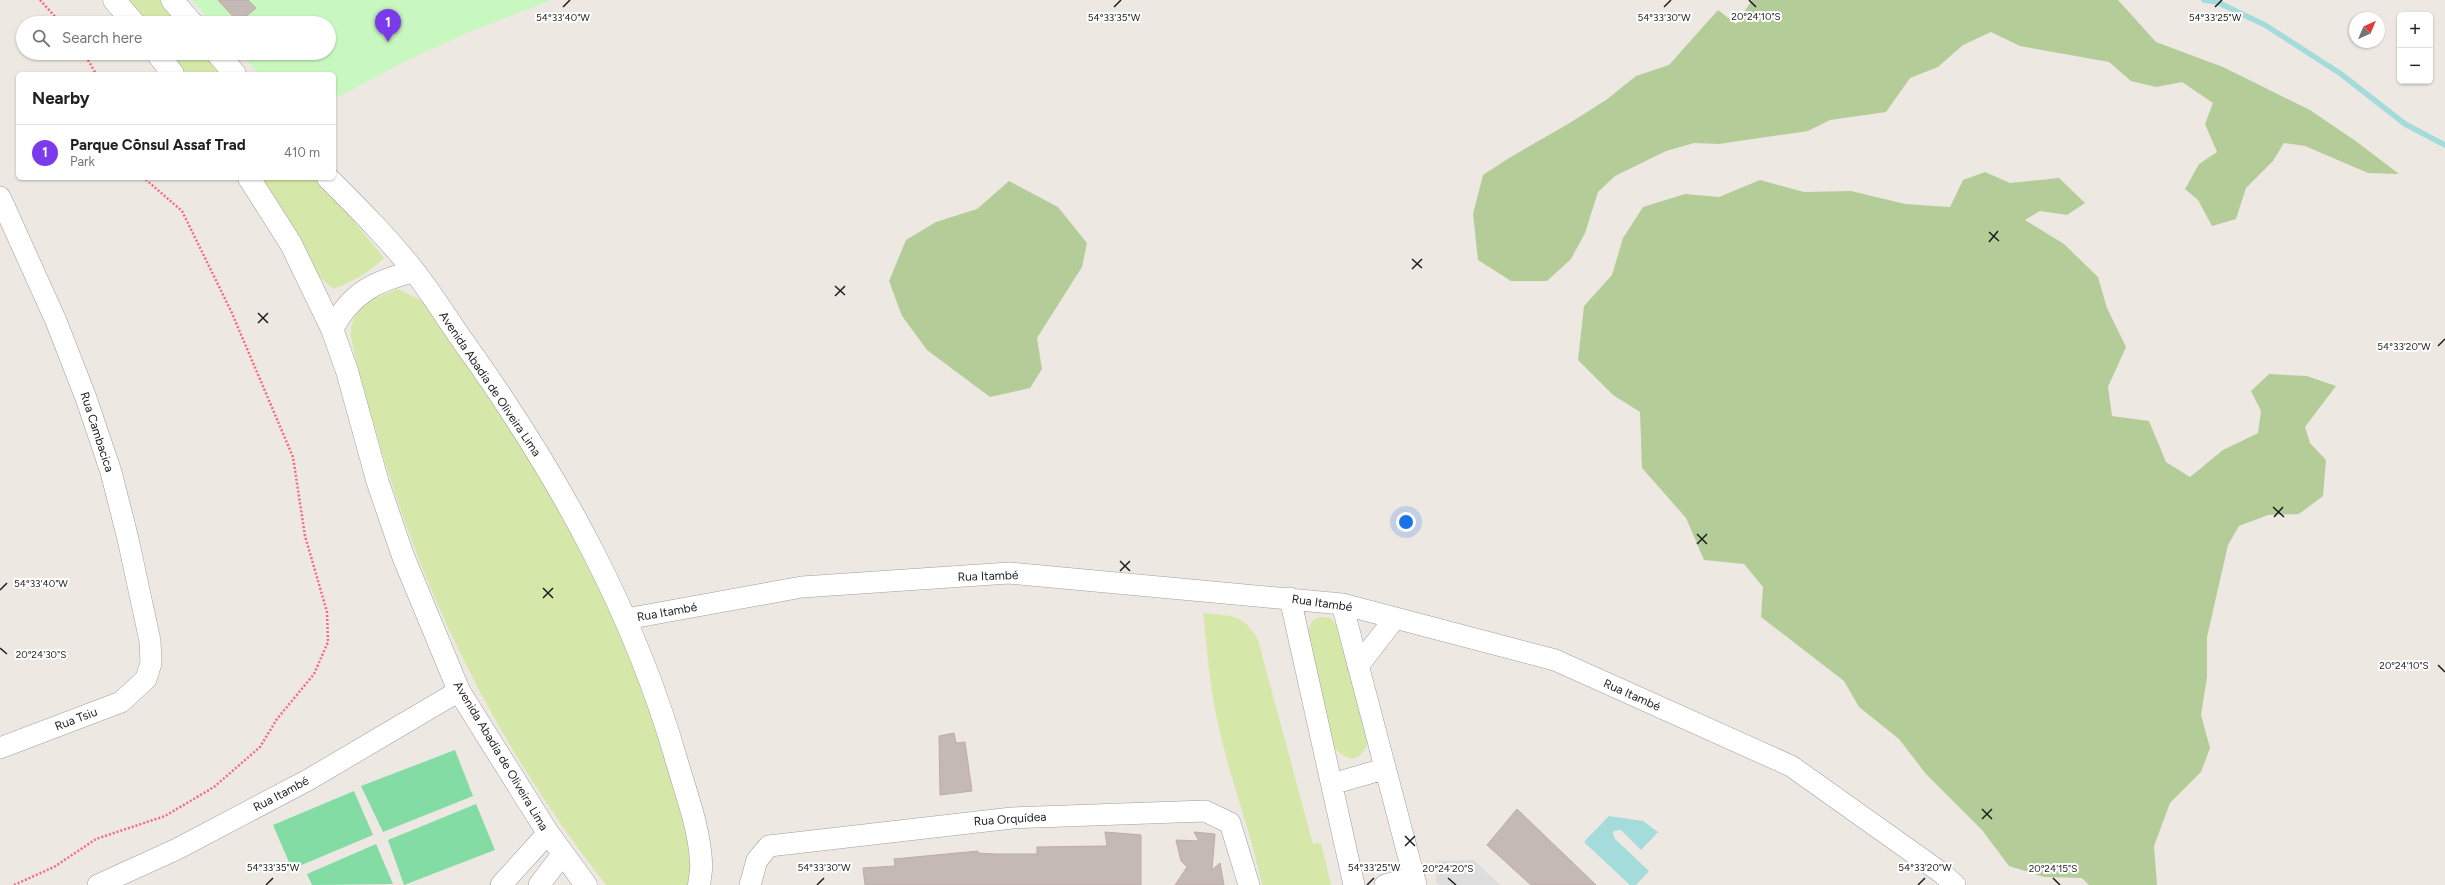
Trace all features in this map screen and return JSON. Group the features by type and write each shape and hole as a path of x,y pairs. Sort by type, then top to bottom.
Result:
{"street":[{"path":"114,0 128,16"},
{"path":"172,0 186,16"},
{"path":"162,60 171,72"},
{"path":"223,60 233,72"},
{"name":"Avenida Abadia de Oliveira Lima","path":"251,180 291,244 332,329 347,371 378,483 403,556 459,691 578,881"},
{"name":"Avenida Abadia de Oliveira Lima","path":"330,180 367,218 414,271 513,413 546,467 603,570 626,619 665,720 692,814 701,861 699,885"},
{"name":"Rua Cambacica","path":"0,197 56,321 86,398 111,472 128,539 150,641 151,663 146,679"},
{"path":"332,329 343,309 364,290 389,278 414,271"},
{"name":"Rua Itambé","path":"626,619 802,587 1009,573 1342,604 1555,660 1791,766 1943,874 1955,885"},
{"path":"1290,598 1354,885"},
{"path":"1342,604 1384,769 1415,881 1385,885"},
{"path":"1358,666 1394,618"},
{"name":"Rua Tsiu","path":"0,748 121,702 146,679"},
{"name":"Rua Itambé","path":"98,885 177,849 308,780 459,691"},
{"path":"1332,784 1384,769"},
{"name":"Rua Orquídea","path":"750,885 757,860 769,846 1012,818 1205,811 1230,823 1249,885"},
{"path":"501,885 548,833"},
{"path":"539,885 562,855"}],"path":[{"path":"40,0 55,16"},
{"path":"88,60 95,72"},
{"path":"14,885 54,867 96,839 165,816 214,787 260,747 277,718 314,674 328,642 327,612 305,536 290,450 231,311 182,211 146,180"}],"green space":[{"path":"122,0 170,0 183,16 136,16"},
{"path":"192,0 552,0 472,31 408,60 336,98 336,72 257,72 246,60 336,60 336,16 206,16"},
{"path":"1752,0 2118,0 2156,42 2223,67 2310,110 2357,142 2399,174 2368,173 2305,146 2284,143 2273,161 2246,188 2236,219 2212,226 2198,200 2185,189 2199,164 2217,152 2205,124 2213,103 2182,82 2156,87 2131,81 2109,62 2020,46 1991,32 1963,45 1938,67 1910,78 1886,112 1830,120 1808,131 1719,144 1694,143 1666,151 1615,176 1598,192 1585,233 1571,259 1547,281 1511,281 1478,260 1473,214 1483,175 1606,100 1636,76 1669,65 1718,10 1736,24"},
{"path":"170,60 221,60 230,72 179,72"},
{"path":"1985,172 2010,183 2059,178 2085,203 2067,215 2040,211 2025,220 2064,244 2098,277 2107,308 2126,347 2108,387 2112,416 2149,421 2166,462 2190,477 2223,450 2258,433 2261,411 2251,391 2269,374 2307,376 2336,386 2305,427 2310,443 2326,460 2323,496 2299,514 2268,515 2239,526 2228,545 2207,637 2207,677 2201,715 2210,748 2201,772 2170,803 2154,846 2157,885 2089,885 2082,878 2044,877 2009,866 1982,830 1926,774 1899,739 1859,707 1844,681 1761,617 1763,587 1744,564 1704,560 1686,518 1642,468 1640,412 1613,395 1578,360 1584,306 1612,275 1623,238 1643,207 1685,194 1719,197 1760,180 1804,192 1851,191 1905,204 1950,207 1963,180"},
{"path":"262,180 321,180 384,258 373,268 334,289 314,270"},
{"path":"1009,181 1058,207 1087,243 1082,267 1037,338 1042,369 1030,388 990,397 927,350 902,316 889,281 906,240 936,222 977,209"},
{"path":"398,289 426,303 560,496 657,719 694,862 691,885 606,885 567,833 531,779 497,723 467,666 439,608 414,548 393,487 364,389 353,345 351,327 363,303"},
{"path":"1203,613 1229,616 1241,620 1247,625 1258,640 1313,844 1321,843 1331,885 1262,885 1226,757 1216,714 1208,664"},
{"path":"1316,618 1330,618 1339,627 1368,743 1361,754 1353,758 1344,756 1333,747 1308,632 1312,622"},
{"path":"455,750 473,796 383,832 361,786"},
{"path":"354,791 373,835 292,869 273,825"},
{"path":"476,804 495,850 404,885 388,840"},
{"path":"376,844 393,884 312,885 307,874"}],"shaded area":[{"path":"1474,860 1500,885 1440,885 1436,882 1437,861"}],"water":[{"path":"1609,816 1643,821 1658,832 1641,850 1621,830 1614,831 1613,833 1615,839 1649,871 1636,885 1630,885 1584,842"}],"building":[{"path":"218,0 248,0 256,8 247,16 233,16"},
{"path":"954,733 956,743 965,742 972,791 940,795 939,736"},
{"path":"1517,809 1596,885 1531,885 1487,845"},
{"path":"1105,832 1141,835 1141,885 865,885 863,868 895,866 894,859 978,851 978,853 995,854 1037,854 1037,847 1107,846"},
{"path":"1194,832 1215,834 1212,870 1220,863 1224,885 1175,885 1187,867 1181,861 1176,840 1199,841"}],"waterway":[{"path":"2204,0 2217,2 2265,25 2341,74 2405,124 2445,145"}],"place":[{"name":"Parque Cônsul Assaf Trad","path":"388,42"}]}
